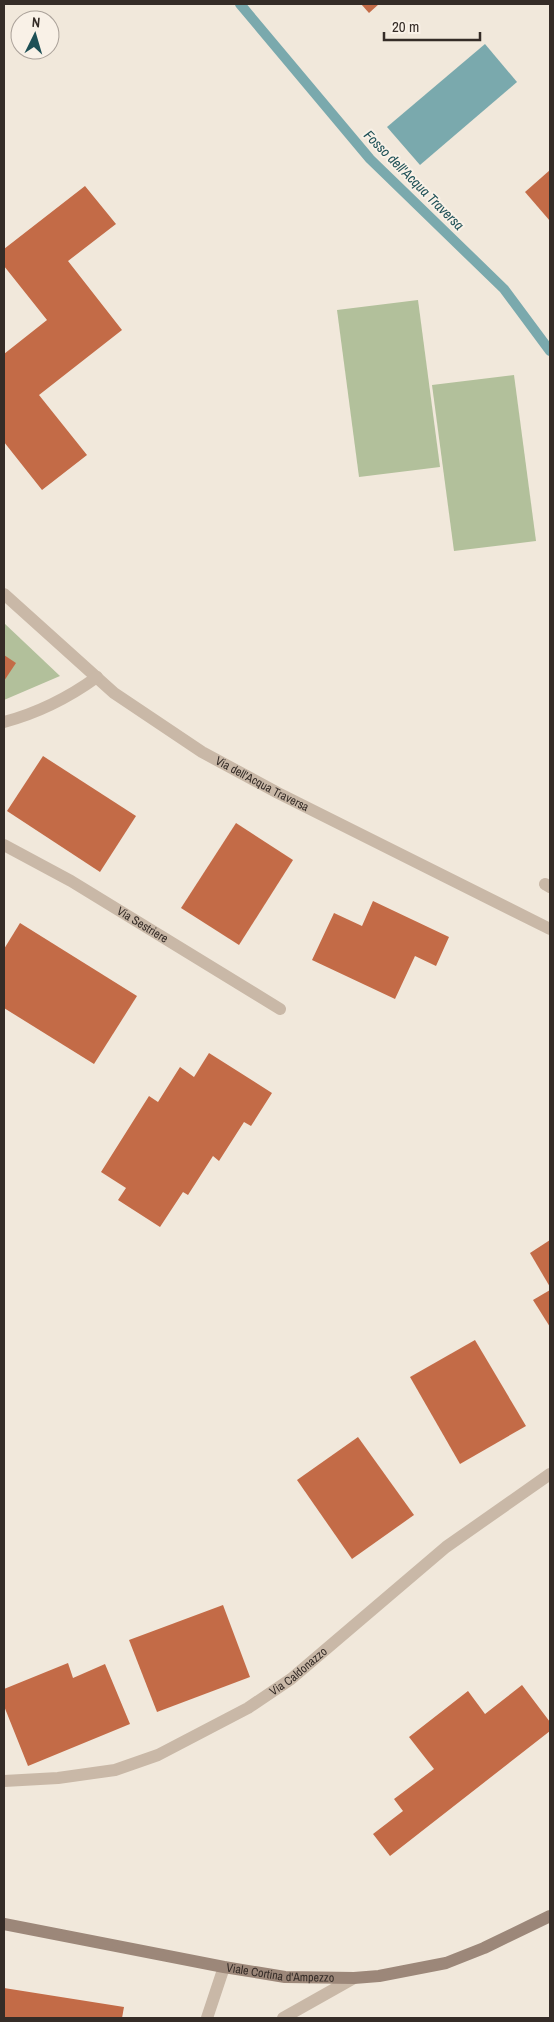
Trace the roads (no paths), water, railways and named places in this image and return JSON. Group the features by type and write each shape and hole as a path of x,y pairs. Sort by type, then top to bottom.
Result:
{"street":[{"name":"Via dell'Acqua Traversa","path":"4,594 114,693 156,722 235,771 550,929"},
{"path":"4,722 52,705 71,696 97,677"},
{"name":"Via Sestriere","path":"4,845 71,881 280,1009"},
{"name":"Via Caldonazzo","path":"4,1781 58,1778 115,1770 158,1755 248,1708 291,1679 446,1547 550,1474"},
{"name":"Viale Cortina d'Ampezzo","path":"4,1924 224,1967 285,1976 354,1978 446,1963 484,1948 550,1916"},
{"path":"207,2018 224,1967"},
{"path":"283,2018 354,1978"}],"water":[{"path":"485,44 517,82 420,165 387,127"}],"waterway":[{"name":"Fosso dell'Acqua Traversa","path":"240,4 370,159 504,289 550,351"}]}
